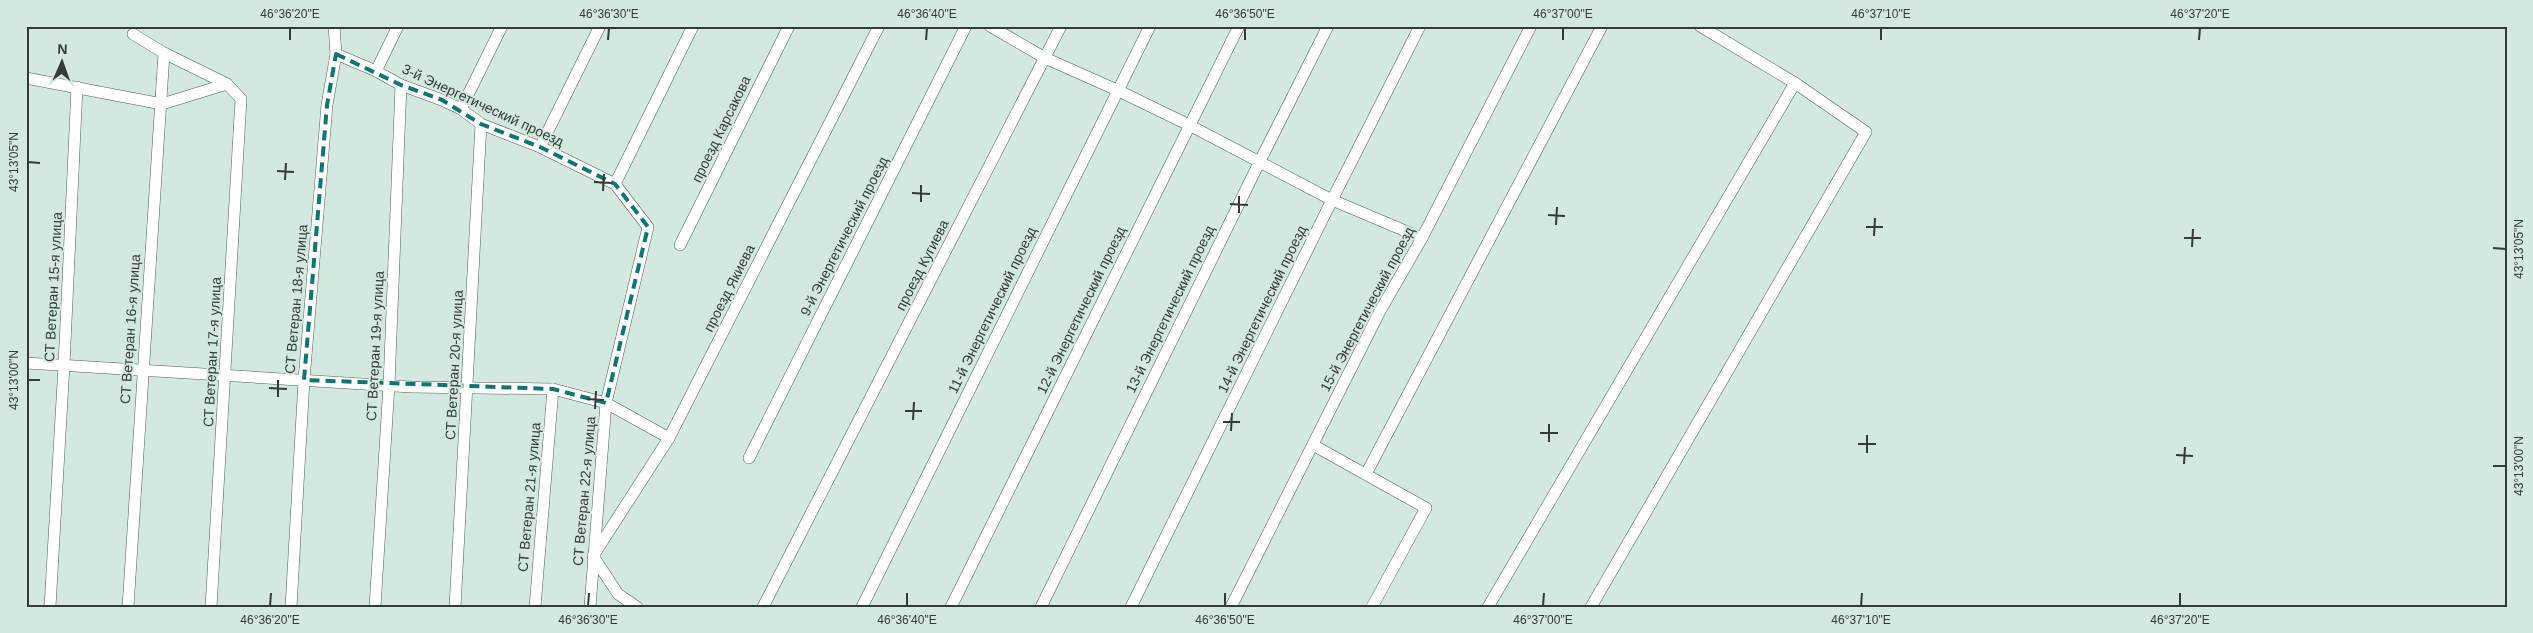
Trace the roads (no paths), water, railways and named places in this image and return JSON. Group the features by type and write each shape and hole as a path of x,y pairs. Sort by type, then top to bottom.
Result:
{"street":[{"path":"334,26 336,54"},
{"path":"376,71 398,26"},
{"path":"461,109 502,26"},
{"path":"540,147 600,26"},
{"path":"615,184 693,26"},
{"name":"проезд Карсакова","path":"680,245 789,26"},
{"name":"проезд Якиева","path":"593,556 669,438 879,26"},
{"name":"9-й Энергетический проезд","path":"749,458 966,26"},
{"path":"990,26 1045,58 1118,90 1189,125 1332,200 1422,238"},
{"name":"проезд Кугиева","path":"763,607 1061,26"},
{"name":"11-й Энергетический проезд","path":"862,607 1150,26"},
{"name":"12-й Энергетический проезд","path":"951,607 1239,26"},
{"name":"13-й Энергетический проезд","path":"1041,607 1328,26"},
{"name":"14-й Энергетический проезд","path":"1131,607 1420,26"},
{"name":"15-й Энергетический проезд","path":"1231,607 1380,311 1422,238 1531,26"},
{"path":"1366,474 1602,26"},
{"path":"1591,607 1866,132 1795,83 1700,26"},
{"path":"133,34 164,53 227,84"},
{"name":"СТ Ветеран 16-я улица","path":"128,607 164,53"},
{"name":"3-й Энергетический проезд","path":"336,54 376,71 401,86 461,109 481,124 540,147 615,184"},
{"name":"СТ Ветеран 18-я улица","path":"291,607 304,380 327,105 336,54"},
{"path":"26,78 162,104 227,84"},
{"path":"1488,607 1795,83"},
{"name":"СТ Ветеран 17-я улица","path":"211,607 242,99 227,84"},
{"name":"СТ Ветеран 19-я улица","path":"375,607 389,385 401,86"},
{"name":"СТ Ветеран 15-я улица","path":"50,607 77,88"},
{"name":"СТ Ветеран 20-я улица","path":"455,607 481,124"},
{"name":"СТ Ветеран 22-я улица","path":"590,607 606,403 648,227 615,184"},
{"path":"26,363 389,385 553,389 606,403 669,438"},
{"name":"СТ Ветеран 21-я улица","path":"535,607 553,389"},
{"path":"1313,445 1426,508 1372,607"},
{"path":"593,556 618,594 637,607"}]}
